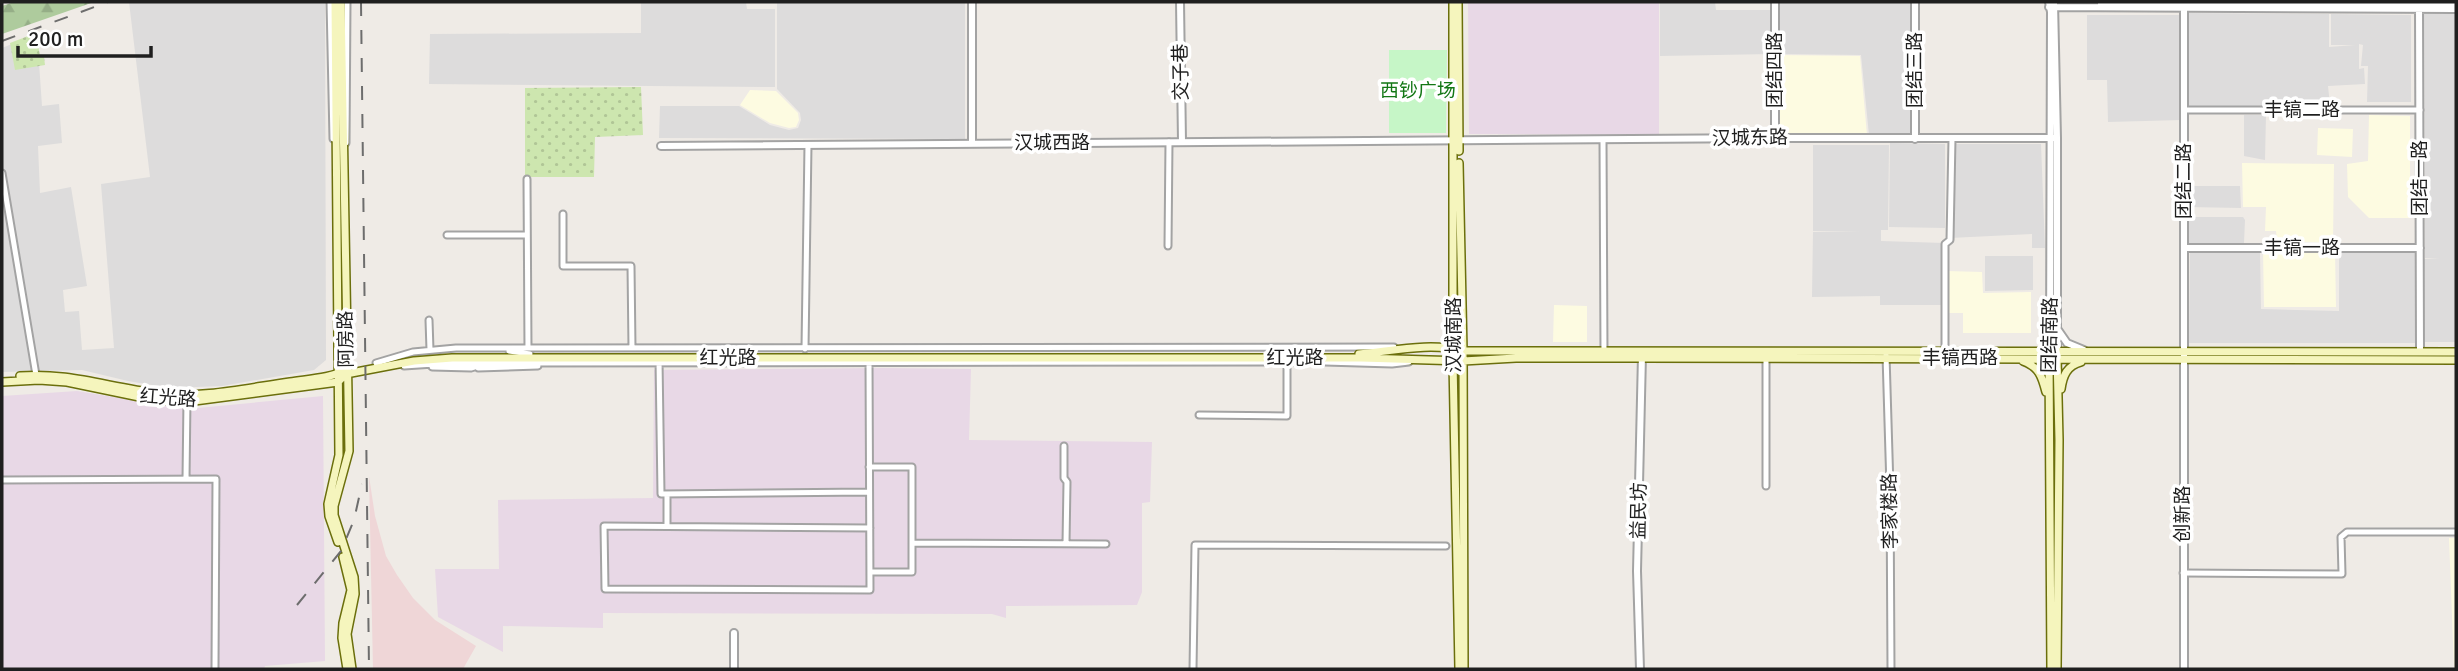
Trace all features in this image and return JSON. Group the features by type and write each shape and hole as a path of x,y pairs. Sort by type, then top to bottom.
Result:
{"main road":[{"name":"阿房路","path":"335,2 340,125"},
{"name":"阿房路","path":"341,2 342,375 339,455 328,503 329,516 351,590 342,639 350,669"},
{"name":"汉城南路","path":"1455,2 1453,361 1459,669"},
{"name":"汉城南路","path":"1456,140 1463,351 1464,669"},
{"name":"红光路","path":"2,380 53,380 154,400 187,398 342,375 376,365 532,353 1355,354 1418,348 1463,351"},
{"name":"丰镐西路","path":"1463,351 1766,358 1945,352 2053,355 2456,352"},
{"name":"红光路","path":"532,353 659,360 1392,358 1463,362"},
{"name":"丰镐西路","path":"1463,362 1642,355 1886,355 2009,359 2053,355"},
{"name":"团结南路","path":"2053,355 2057,669"},
{"path":"2054,410 2066,371 2094,355"},
{"name":"丰镐西路","path":"2183,355 2456,360"},
{"path":"2009,359 2026,362 2040,372 2054,410"},
{"name":"红光路","path":"2,380 36,375 69,377 187,398"},
{"name":"阿房路","path":"342,375 349,451 334,515 354,577 355,594 347,634 350,669"},
{"name":"团结南路","path":"2050,669 2054,410"}],"street":[{"path":"330,2 332,121 340,170"},
{"path":"340,170 347,124 347,2"},
{"path":"972,2 972,144"},
{"name":"交子巷","path":"1180,2 1182,142"},
{"name":"团结四路","path":"1775,2 1775,138"},
{"name":"团结三路","path":"1915,2 1915,139"},
{"path":"2052,4 2419,6 2456,3"},
{"name":"团结南路","path":"2052,4 2057,323 2053,355"},
{"name":"团结二路","path":"2183,355 2184,6"},
{"path":"2419,6 2456,9"},
{"name":"团结一路","path":"2419,6 2420,352"},
{"name":"丰镐二路","path":"2184,110 2420,110"},
{"name":"汉城东路","path":"1443,140 2054,138"},
{"name":"团结南路","path":"2053,355 2054,138"},
{"path":"1945,352 1945,244 1950,240 1952,139"},
{"name":"汉城西路","path":"660,146 1443,140"},
{"path":"1603,140 1604,353"},
{"path":"1168,246 1169,142"},
{"path":"805,349 808,145"},
{"path":"2,173 36,375"},
{"path":"527,179 532,353"},
{"path":"563,214 563,266 631,266 632,348"},
{"path":"447,235 527,234"},
{"name":"丰镐一路","path":"2184,248 2420,248"},
{"path":"429,320 430,350"},
{"path":"2057,323 2059,332 2067,343 2094,355"},
{"path":"376,365 413,352 493,348 532,353 632,348 1418,348"},
{"path":"471,368 532,353"},
{"name":"益民坊","path":"1640,669 1637,570 1642,355"},
{"name":"李家楼路","path":"1886,355 1891,669"},
{"name":"创新路","path":"2183,355 2184,669"},
{"path":"1766,358 1766,485"},
{"path":"408,366 659,360 660,494 869,492"},
{"path":"869,360 869,492 870,528 870,590 605,589 604,526 870,528"},
{"path":"1199,415 1287,416 1287,360"},
{"path":"376,365 471,368 527,367 555,363"},
{"path":"186,480 187,398"},
{"path":"1064,446 1064,478 1067,482 1066,544"},
{"path":"869,467 912,467 912,572 870,572"},
{"path":"2,480 216,480 215,669"},
{"path":"667,494 667,526"},
{"path":"2183,573 2342,574 2341,537 2347,532 2456,532"},
{"path":"912,543 1106,544"},
{"path":"1193,669 1195,545 1446,546"},
{"path":"734,633 734,669"}],"shaded area":[{"path":"129,2 325,2 326,360 314,370 222,386 170,388 82,370 2,372 2,48 37,34 42,106 59,104 62,143 38,146 40,193 71,187 87,286 63,290 65,312 79,311 82,350 114,348 101,184 150,177"},
{"path":"641,2 746,2 747,9 775,9 775,87 429,84 430,34 641,33"},
{"path":"777,2 965,2 965,139 659,138 660,106 739,106 770,125 789,130 798,128 800,113 777,89"},
{"path":"1468,2 1659,2 1659,135 1469,134"},
{"path":"1660,2 1715,2 1716,10 1772,10 1772,54 1660,56"},
{"path":"1778,2 1913,2 1914,135 1869,135 1861,55 1777,54"},
{"path":"2189,13 2329,14 2329,47 2355,45 2331,45 2331,14 2411,15 2411,102 2367,102 2368,66 2361,66 2363,45 2359,44 2359,69 2364,68 2365,84 2328,86 2330,105 2189,107"},
{"path":"2456,13 2456,342 2425,342 2424,259 2439,258 2425,258 2424,14"},
{"path":"2087,15 2182,15 2181,120 2108,122 2107,80 2087,80"},
{"path":"1778,55 1860,56 1867,135 1777,135"},
{"path":"750,90 776,91 798,113 796,127 770,123 740,105"},
{"path":"2244,115 2266,115 2265,160 2244,156"},
{"path":"2369,115 2410,116 2410,218 2369,218 2348,197 2347,164 2368,161"},
{"path":"2318,128 2353,129 2352,157 2317,155"},
{"path":"1890,143 1945,144 1945,228 1889,227"},
{"path":"1951,144 2041,144 2045,248 2032,248 2032,234 1950,238"},
{"path":"1813,145 1889,145 1888,230 1881,230 1881,241 1944,243 1944,305 1880,305 1880,296 1812,297 1813,232 1860,231 1813,231"},
{"path":"2242,163 2334,164 2333,243 2277,241 2276,231 2265,231 2266,207 2243,207"},
{"path":"2189,186 2240,186 2241,208 2188,207"},
{"path":"2189,217 2243,217 2244,243 2188,243"},
{"path":"2263,250 2335,251 2336,307 2264,307"},
{"path":"2416,250 2416,343 2189,343 2190,252 2260,253 2261,309 2339,311 2339,251"},
{"path":"1985,256 2033,256 2033,290 1985,291"},
{"path":"1947,271 1982,272 1983,293 2031,292 2031,333 1963,333 1963,313 1946,313"},
{"path":"1554,305 1587,306 1587,342 1553,342"},
{"path":"971,369 969,440 1152,442 1150,502 1142,503 1142,592 1137,605 1006,606 1006,618 992,614 603,613 603,628 503,626 503,652 438,617 435,569 499,569 498,500 653,498 654,370"},
{"path":"77,391 187,409 323,396 325,661 265,666 264,669 2,669 2,396"},
{"path":"369,476 375,516 386,556 397,575 413,598 435,620 476,646 463,669 373,669"},
{"path":"2449,538 2456,538 2456,669 2454,669"}],"green space":[{"path":"14,2 94,2 2,34 2,6"},
{"path":"36,33 40,56 44,57 45,65 15,70 10,43"},
{"name":"西钞广场","path":"1389,50 1447,50 1446,133 1389,133"},
{"path":"641,87 643,135 595,137 594,177 525,177 525,88"}],"railway":[{"path":"2,41 108,2"},
{"path":"361,2 369,669"},
{"path":"297,605 341,551 354,520 362,484"}]}
